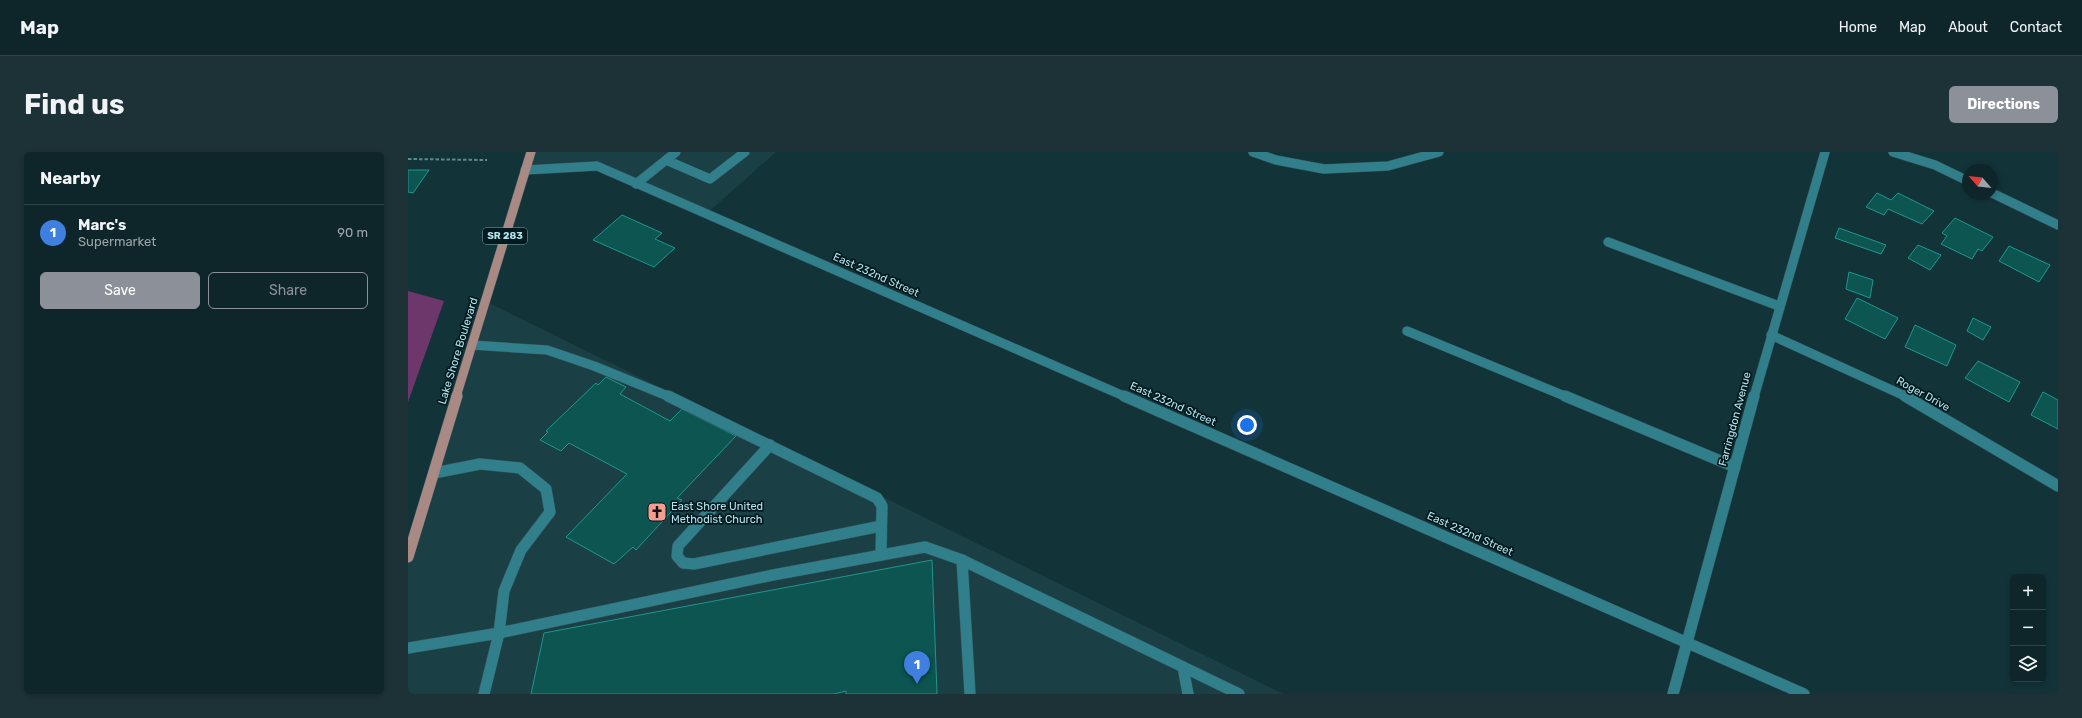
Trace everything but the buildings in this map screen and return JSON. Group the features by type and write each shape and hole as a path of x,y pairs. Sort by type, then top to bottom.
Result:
{"main road":[{"name":"Lake Shore Boulevard","path":"408,557 531,152"}],"street":[{"path":"636,184 676,152"},
{"path":"666,160 710,179 745,152"},
{"path":"1253,152 1276,160 1324,168 1388,166 1439,152"},
{"name":"Farringdon Avenue","path":"1673,694 1779,306 1825,152"},
{"path":"1893,152 1934,165 1962,178"},
{"name":"East 232nd Street","path":"525,170 597,166 1687,641 1804,694"},
{"path":"1998,196 2058,225"},
{"path":"1608,242 1779,306"},
{"path":"1407,332 1734,468"},
{"name":"Roger Drive","path":"1771,335 1896,391 2058,486"},
{"path":"472,345 547,350 594,366 669,397 877,498 882,506 881,556"},
{"path":"770,445 678,546 677,556 683,563 694,564 881,526"},
{"path":"434,473 480,464 520,468 546,489 550,512 521,550 504,591 499,633 484,694"},
{"path":"408,648 499,633 773,575 925,547 962,560 1239,694"},
{"path":"962,560 970,694"},
{"path":"1183,667 1188,694"}],"path":[{"path":"409,160 487,160"}],"shaded area":[{"path":"531,152 776,152 706,214 597,166 525,170"},
{"path":"408,291 444,301 408,402"},
{"path":"485,301 1283,694 408,694 408,557"}],"place":[{"name":"East Shore United Methodist Church","path":"657,512"},
{"name":"Marc's","path":"917,684"}]}
